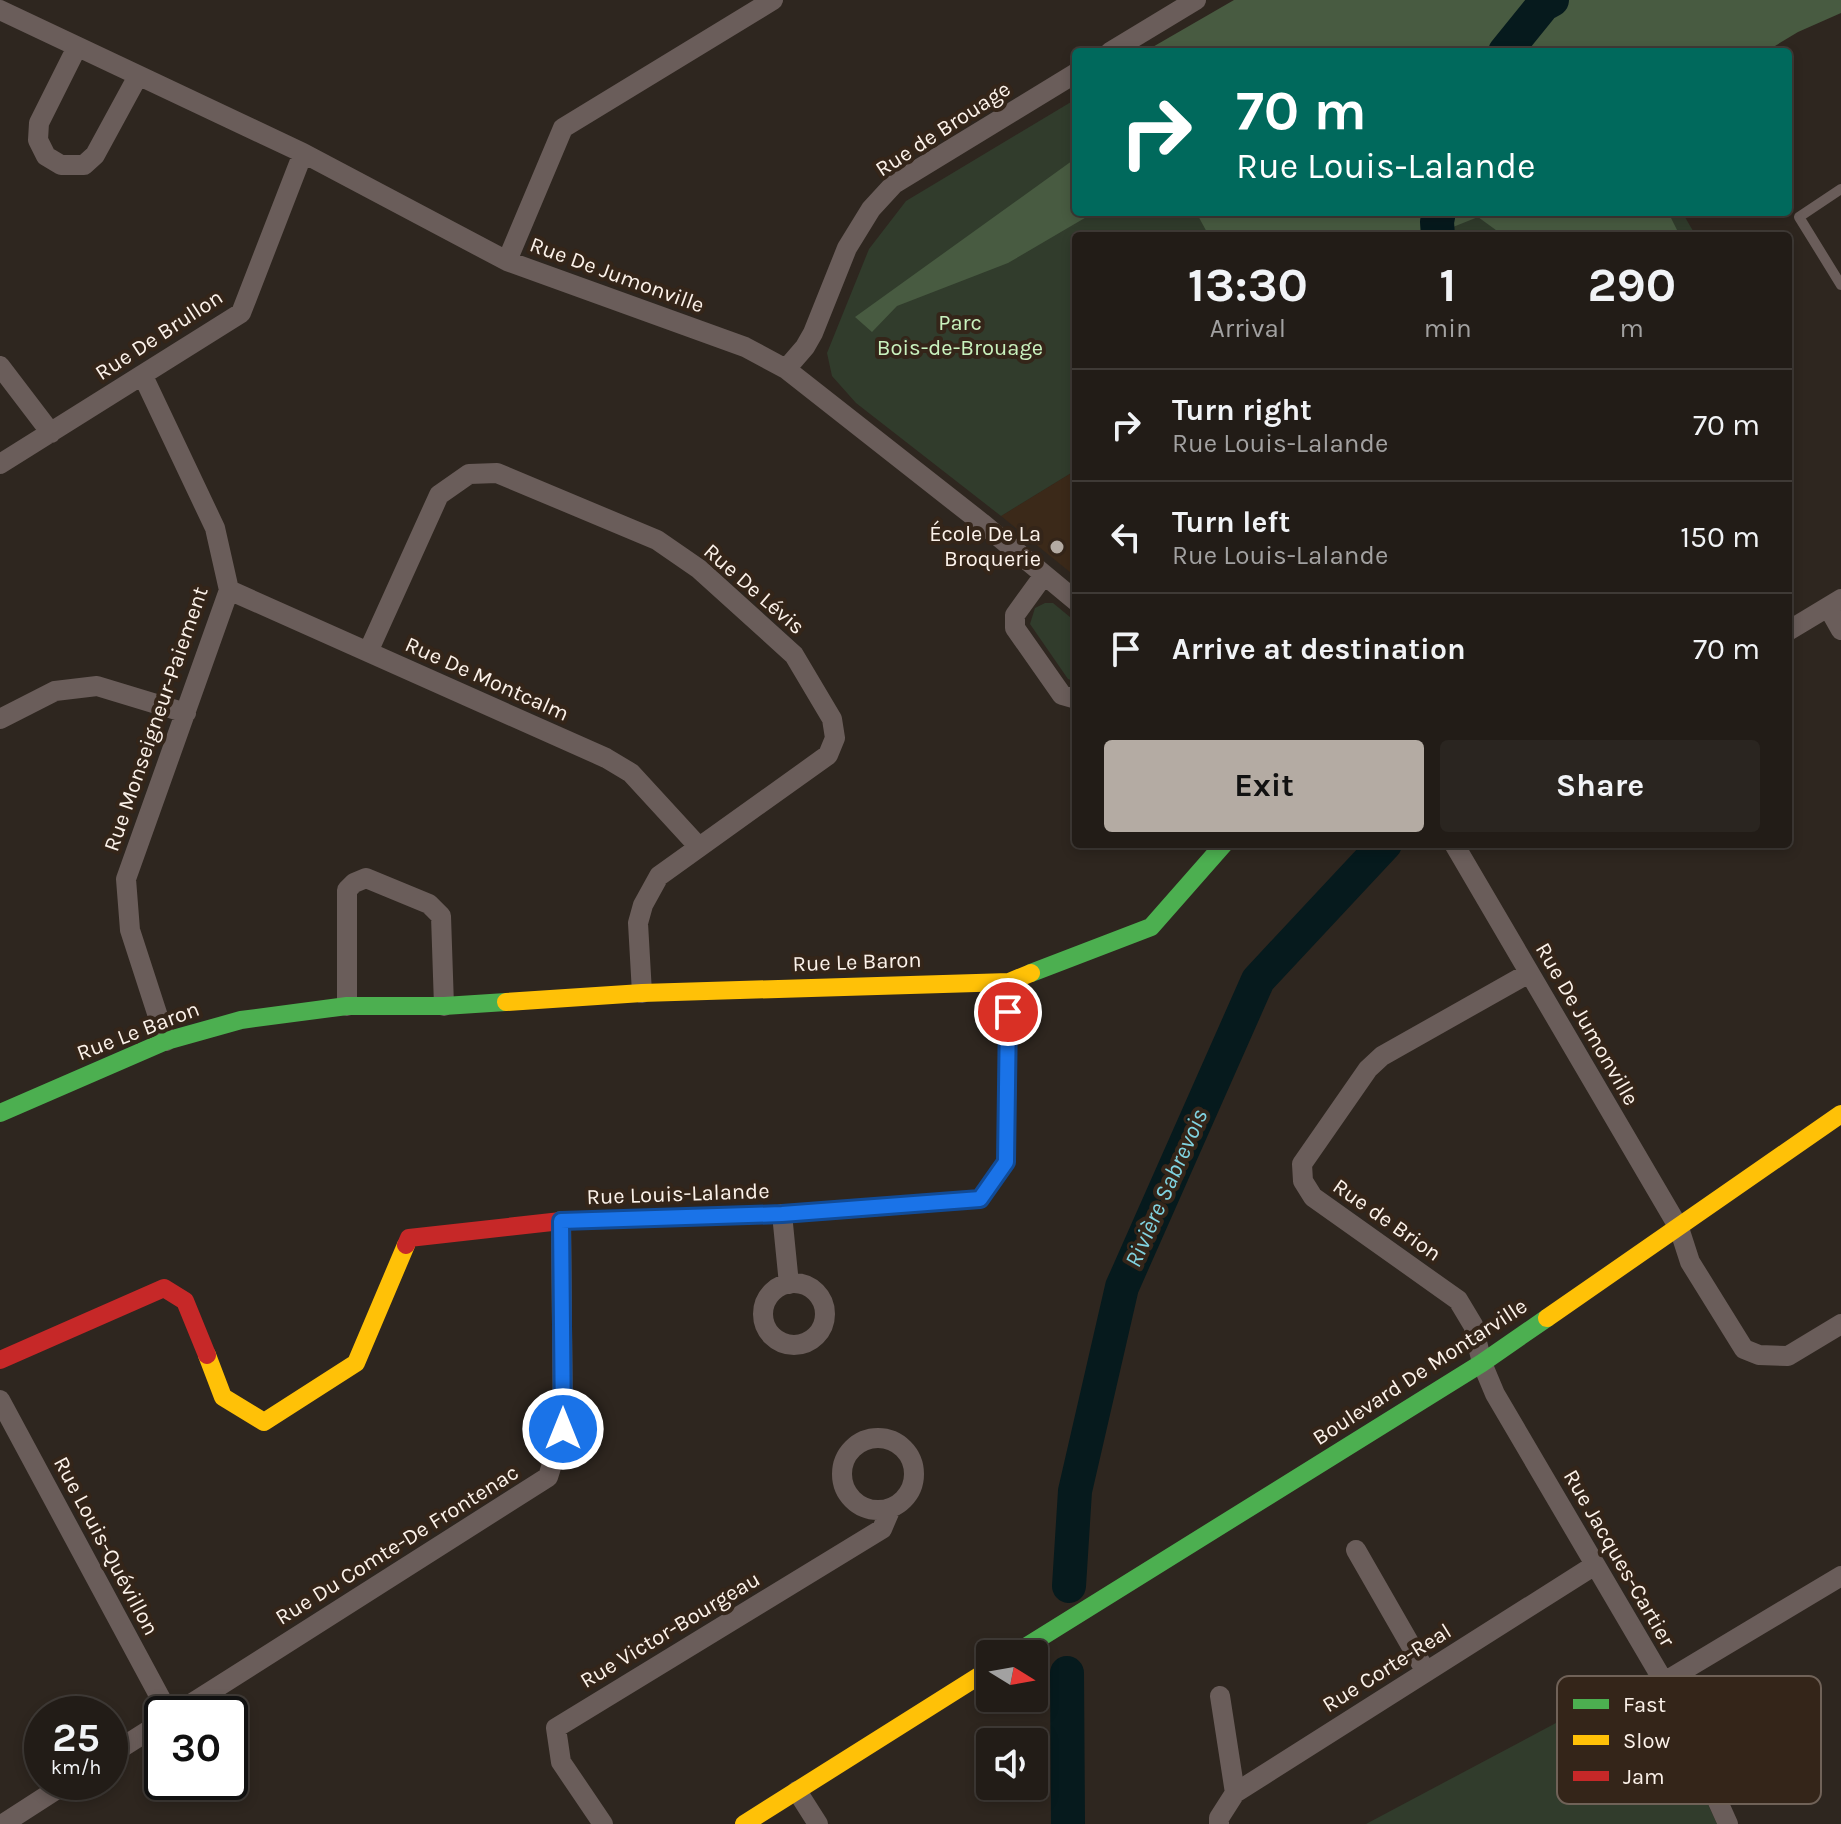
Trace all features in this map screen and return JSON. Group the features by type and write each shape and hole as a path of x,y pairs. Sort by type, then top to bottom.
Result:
{"street":[{"path":"0,8 2,0"},
{"path":"507,261 563,128 773,0"},
{"path":"1117,48 1196,0"},
{"name":"Rue De Jumonville","path":"0,8 303,153 507,261 745,347 786,369 1072,598"},
{"path":"77,47 39,123 38,140 46,156 61,165 84,165 95,155 138,76"},
{"name":"Rue de Brouage","path":"786,369 813,333 847,248 871,209 894,184 1072,75"},
{"name":"Rue De Brullon","path":"0,464 241,313 303,153"},
{"path":"0,366 51,433"},
{"name":"Rue Monseigneur-Paiement","path":"143,376 215,528 229,590 126,879 130,930 166,1041"},
{"name":"Rue De Lévis","path":"368,652 439,495 469,474 497,473 657,540 699,569 794,655 832,719 835,738 828,755 659,876 643,905 638,923 642,993"},
{"path":"1044,575 1015,615 1015,628 1062,695 1072,698"},
{"name":"Rue De Montcalm","path":"229,590 606,758 631,773 699,847"},
{"path":"1792,629 1834,603 1841,630"},
{"path":"0,719 55,691 97,686 186,713"},
{"name":"Rue Le Baron","path":"0,1113 166,1041 241,1020 347,1006 444,1006 642,993 1009,982 1151,927 1220,848"},
{"name":"Rue De Jumonville","path":"1456,848 1679,1228 1690,1262 1744,1349 1759,1355 1788,1356 1841,1324"},
{"path":"347,1006 347,890 366,878 429,904 441,916 444,1006"},
{"name":"Rue de Brion","path":"1482,1363 1473,1325 1458,1300 1313,1197 1303,1181 1302,1164 1368,1069 1382,1056 1529,973"},
{"name":"Rue Louis-Lalande","path":"0,1360 164,1288 185,1301 223,1397 264,1422 356,1363 409,1238 561,1221 782,1214 980,1199 1006,1162 1009,982"},
{"name":"Boulevard De Montarville","path":"1037,1640 1482,1363 1841,1114"},
{"name":"Rue Louis-Lalande","path":"782,1214 789,1284"},
{"name":"Rue Du Comte-De Frontenac","path":"201,1696 548,1477 563,1429 561,1221"},
{"name":"Rue Jacques-Cartier","path":"1482,1363 1495,1394 1660,1676"},
{"name":"Rue Louis-Quévillon","path":"0,1400 162,1696"},
{"name":"Rue Victor-Bourgeau","path":"603,1824 561,1762 556,1728 882,1529 891,1508"},
{"path":"1356,1550 1426,1672"},
{"name":"Rue Corte-Real","path":"1235,1793 1595,1565"},
{"path":"1674,1676 1841,1576"},
{"path":"744,1824 976,1678"},
{"path":"1219,1824 1219,1818 1235,1793 1220,1696"},
{"path":"797,1791 818,1824"},
{"path":"3,1824 40,1800"},
{"name":"Rue Jacques-Cartier","path":"1719,1804 1728,1824"}],"lane":[{"path":"1841,189 1799,217 1841,285"}],"shaded area":[{"name":"École De La Broquerie","path":"1072,472 1072,574 1001,516"}],"green space":[{"path":"1234,0 1841,0 1841,13 1772,48 1151,48"},
{"name":"Parc Bois-de-Brouage","path":"1072,101 1072,216 1684,216 1694,232 1072,232 1072,472 1001,516 856,403 832,376 827,353 869,249 906,201"},
{"path":"1072,161 1072,216 1088,216 1008,263 897,306 872,332 855,317"},
{"path":"1198,216 1670,216 1678,232 1499,232 1478,217 1446,232 1207,232"},
{"path":"1053,603 1072,619 1072,680 1030,624 1035,608"},
{"path":"1557,1722 1557,1804 1708,1804 1717,1824 1366,1824"}],"waterway":[{"name":"Rivière Sabrevois","path":"1508,48 1543,5 1552,0"},
{"name":"Rivière Sabrevois","path":"1438,216 1438,232"},
{"name":"Rivière Sabrevois","path":"1069,1586 1075,1491 1122,1287 1258,980 1381,848"},
{"name":"Rivière Sabrevois","path":"1067,1673 1068,1824"}],"traffic: fast":[{"path":"1031,973 1151,927 1220,848"},
{"path":"0,1113 166,1041 241,1020 347,1006 444,1006 506,1002"},
{"path":"1037,1640 1482,1363 1547,1318"}],"traffic: slow":[{"path":"506,1002 642,993 1009,982 1031,973"},
{"path":"852,1209 980,1199 1006,1162 1009,982"},
{"path":"1547,1318 1841,1114"},
{"path":"207,1355 223,1397 264,1422 356,1363 406,1245"},
{"path":"744,1824 976,1678"}],"traffic: jam":[{"path":"406,1245 409,1238 561,1221 852,1209"},
{"path":"0,1360 164,1288 185,1301 207,1355"}],"place":[{"name":"École De La Broquerie","path":"1057,547"}],"route":[{"path":"563,1429 561,1221 782,1214 980,1199 1006,1162 1008,1012"}]}
